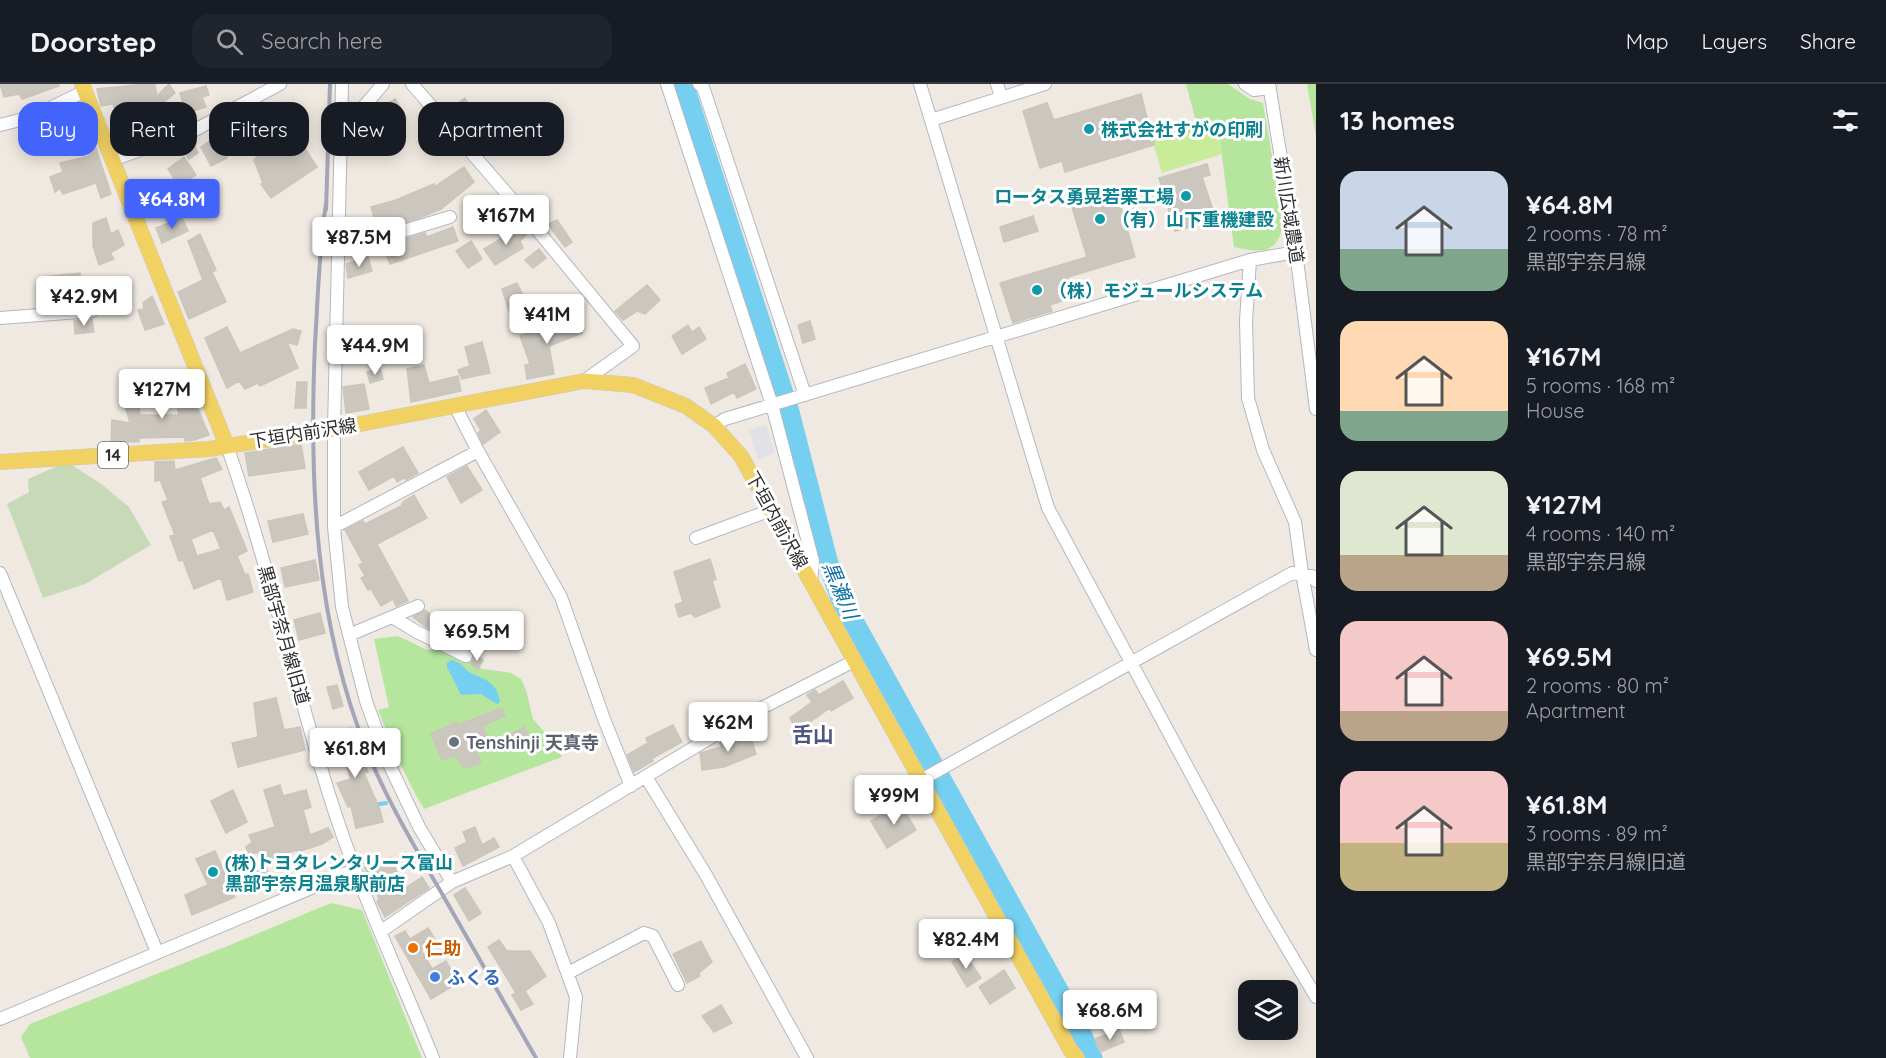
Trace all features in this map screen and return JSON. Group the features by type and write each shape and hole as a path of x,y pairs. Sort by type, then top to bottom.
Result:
{"main road":[{"path":"84,88 227,446"},
{"name":"下垣内前沢線","path":"227,446 334,429 584,381 633,385 686,406 714,426 741,456 854,661 925,778 1071,1051 1077,1058"},
{"name":"14","path":"0,462 227,446"}],"street":[{"path":"112,160 193,131 280,84"},
{"path":"341,102 342,84"},
{"path":"368,102 383,84"},
{"path":"412,84 515,203 633,346 584,381"},
{"path":"667,84 772,405 813,561 811,581"},
{"path":"699,84 704,87 801,396"},
{"path":"920,84 998,336 1048,508 1261,904 1316,998"},
{"path":"997,84 1001,97"},
{"path":"931,120 1045,84"},
{"path":"1245,84 1254,90 1269,86"},
{"name":"新川広域農道","path":"1269,86 1296,252 1316,409"},
{"path":"0,125 32,117 84,88"},
{"path":"340,156 334,527 342,607 366,701 388,762 419,827 452,882"},
{"path":"337,251 450,217"},
{"path":"714,426 725,419 1250,260 1296,252"},
{"path":"1250,260 1245,321 1248,398 1263,450 1295,522 1316,650"},
{"path":"0,318 92,311"},
{"path":"455,406 561,597 604,719 631,786"},
{"name":"黒部宇奈月線旧道","path":"227,446 328,790 354,870 433,1058"},
{"path":"334,527 478,451"},
{"path":"696,538 771,510"},
{"path":"0,573 157,952"},
{"path":"925,778 1292,573 1312,576 1316,581"},
{"path":"349,635 418,606"},
{"path":"394,618 466,656"},
{"path":"452,649 469,628"},
{"path":"380,932 452,882 513,856 750,714 854,661"},
{"path":"646,777 706,875 807,1058"},
{"path":"513,856 549,923 576,997 570,1058"},
{"path":"0,1019 354,870"},
{"path":"568,973 644,933 653,936 678,985"}],"shaded area":[{"path":"766,425 775,453 758,459 749,430"}],"green space":[{"path":"1186,84 1228,84 1250,99 1263,103 1283,222 1281,233 1273,246 1260,250 1234,247 1217,119 1197,125"},
{"path":"1307,84 1316,84 1316,136"},
{"path":"1217,119 1222,154 1162,173 1152,139"},
{"path":"67,462 100,483 129,507 151,545 85,584 43,598 7,504 29,492 28,479"},
{"path":"398,636 427,650 438,648 483,669 511,673 521,679 533,719 555,744 562,757 424,809 405,773 378,710 389,707 374,639"},
{"path":"331,903 362,910 422,1058 30,1058 21,1037 30,1024"}],"water":[{"path":"451,660 490,683 499,695 500,702 497,704 481,694 461,695 447,667 447,663"}],"building":[{"path":"0,84 59,84 59,86 22,99 19,94 4,97"},
{"path":"155,84 157,96 169,84 175,93 164,102 110,102 110,104 101,106 97,89"},
{"path":"206,86 209,95 202,97 206,107 197,110 197,102 183,102 180,93"},
{"name":"株式会社すがの印刷","path":"1141,94 1154,145 1065,172 1062,161 1040,168 1023,111 1047,103 1054,120"},
{"path":"209,142 209,156 226,156 227,158 211,166 201,147"},
{"path":"98,154 111,194 101,198 96,183 63,194 60,188 55,192 50,177 63,172 60,163"},
{"path":"309,155 317,167 271,198 261,184 263,183 254,160 257,157"},
{"path":"184,157 196,175 178,185 168,169"},
{"name":"ロータス勇晃若栗工場","path":"1207,164 1210,175 1202,177 1214,213 1188,221 1190,227 1175,231 1159,178"},
{"path":"464,167 474,182 441,209 378,230 371,207 396,200 434,184 434,187"},
{"path":"1116,190 1135,257 1068,277 1074,297 1050,305 1052,311 1013,323 1000,283 1087,257 1071,204"},
{"path":"1033,216 1038,231 1004,242 1000,227"},
{"path":"106,218 111,234 118,230 124,245 110,253 114,259 99,265 93,246 93,223"},
{"path":"182,218 188,231 162,243 156,228"},
{"path":"557,220 572,242 565,247 548,224"},
{"path":"521,226 526,235 520,241 523,248 495,265 484,249"},
{"path":"453,227 458,241 390,264 383,246 425,233 427,237"},
{"path":"200,234 216,270 212,272 226,302 189,319 178,292 203,280 188,241"},
{"path":"471,241 482,259 468,268 456,251"},
{"path":"539,249 546,258 533,268 525,260"},
{"path":"368,257 372,271 348,278 346,264"},
{"path":"80,273 81,301 53,304 50,276"},
{"path":"517,283 529,308 511,317 502,289"},
{"path":"647,285 660,300 645,314 637,311 623,320 615,311"},
{"path":"152,296 164,324 145,330 138,310 144,309 143,303"},
{"path":"560,316 561,320 575,316 582,333 549,346 554,374 527,379 525,365 530,364 520,336 547,327 546,323"},
{"path":"92,319 94,332 75,334 74,321"},
{"path":"810,321 815,339 803,343 798,325"},
{"path":"688,325 692,332 699,327 706,339 682,354 672,336"},
{"path":"227,327 240,353 293,329 301,331 297,345 287,342 298,368 260,386 258,383 245,389 239,381 227,388 205,338"},
{"path":"482,342 490,373 462,379 458,370 470,366 465,347"},
{"path":"745,364 756,389 737,398 734,392 711,404 705,388 729,378 727,373"},
{"path":"424,365 429,383 458,376 461,391 411,402 407,369"},
{"path":"380,368 383,379 370,383 367,372"},
{"path":"185,379 209,435 185,441 184,437 139,438 139,442 111,441 112,420 130,423 123,399 137,397 140,415 179,415 172,381"},
{"path":"297,382 307,382 306,408 295,408"},
{"path":"364,384 369,409 346,413 343,387"},
{"path":"486,410 500,432 483,444 478,433 481,430 474,419"},
{"path":"301,444 305,468 249,476 245,453"},
{"path":"403,447 418,473 397,482 394,476 369,490 359,472"},
{"path":"216,458 222,469 200,478 209,504 220,502 224,510 229,507 247,551 237,556 245,575 248,574 253,592 227,600 221,578 194,589 183,560 179,561 170,536 175,535 162,502 168,500 160,480 155,481 155,462 174,461 175,470","holes":["213,530 221,549 197,556 191,539"]},
{"path":"467,466 482,490 461,503 447,477"},
{"path":"414,495 427,518 377,544 408,601 396,606 393,599 381,606 361,578 365,576 359,565 363,563 345,530 363,521 365,524 401,506"},
{"path":"303,514 308,534 273,542 268,521"},
{"path":"710,559 716,579 712,581 720,607 695,617 691,613 679,617 675,605 683,602 674,572"},
{"path":"315,560 319,580 285,587 281,568"},
{"path":"425,610 442,624 450,615 458,621 446,637 426,627 413,617"},
{"path":"320,613 325,633 299,640 294,620"},
{"path":"485,627 494,634 480,654 469,647 472,643 470,640 475,633 478,636"},
{"path":"474,654 483,660 478,669 470,663 474,659"},
{"path":"843,681 853,698 831,711 830,708 797,731 790,718 812,702 807,695 815,690 819,695"},
{"path":"337,685 343,706 333,709 327,687"},
{"path":"276,698 284,730 300,727 305,750 238,767 232,743 258,737 254,703"},
{"path":"502,708 505,716 482,726 487,736 473,742 481,763 464,768 455,755 442,760 431,734 457,722 458,725"},
{"path":"673,725 682,742 651,759 653,761 634,772 627,755 648,743 646,738"},
{"path":"524,727 529,736 513,744 508,736"},
{"path":"352,728 368,772 364,773 383,822 356,828 351,806 348,807 337,783 351,779 343,755 330,759 325,737"},
{"path":"749,732 756,754 724,767 702,770 700,753 721,747 720,743"},
{"path":"280,785 283,796 306,790 311,807 303,810 310,835 328,828 333,837 322,844 297,852 296,850 263,864 257,852 249,855 246,847 252,842 249,835 275,827 264,790"},
{"path":"233,790 247,822 226,833 211,801"},
{"path":"900,803 916,830 887,848 871,821"},
{"path":"475,827 482,845 494,838 499,847 463,866 455,848 467,842 463,832"},
{"name":"(株)トヨタレンタリース富山 黒部宇奈月温泉駅前店","path":"215,851 235,897 192,915 185,895 208,885 196,859"},
{"path":"391,858 404,889 422,877 429,888 385,917 363,864 372,860 378,864"},
{"path":"266,867 271,881 257,888 252,873"},
{"path":"465,888 481,913 469,921 454,895"},
{"path":"428,928 436,941 421,950 432,969 446,961 458,983 431,999 395,936 405,931 410,939"},
{"path":"499,940 507,951 530,951 546,976 525,991 533,1004 521,1010 512,995 516,993 488,947"},
{"path":"701,941 712,962 699,973 700,976 687,983 673,954"},
{"path":"965,954 981,978 967,987 952,962"},
{"path":"1004,970 1015,988 990,1004 979,987"},
{"path":"721,1005 732,1023 714,1032 702,1016"},
{"path":"1119,1029 1124,1042 1100,1052 1095,1039"}],"waterway":[{"name":"黒瀬川","path":"683,84 789,412 827,560 842,601 1076,1023 1092,1058"},
{"path":"373,805 386,803"}],"railway":[{"path":"326,210 330,84"},
{"path":"326,203 320,256 315,344 313,447 319,551 336,653 367,751 383,787 536,1058"}],"place":[{"name":"株式会社すがの印刷","path":"1089,129"},
{"name":"ロータス勇晃若栗工場","path":"1186,196"},
{"name":"（有）山下重機建設","path":"1100,219"},
{"name":"（株）モジュールシステム","path":"1037,290"},
{"name":"Tenshinji 天真寺","path":"454,742"},
{"name":"(株)トヨタレンタリース富山 黒部宇奈月温泉駅前店","path":"213,872"},
{"name":"仁助","path":"413,948"},
{"name":"ふくる","path":"435,977"}],"district":[{"name":"舌山","path":"813,734"}]}
